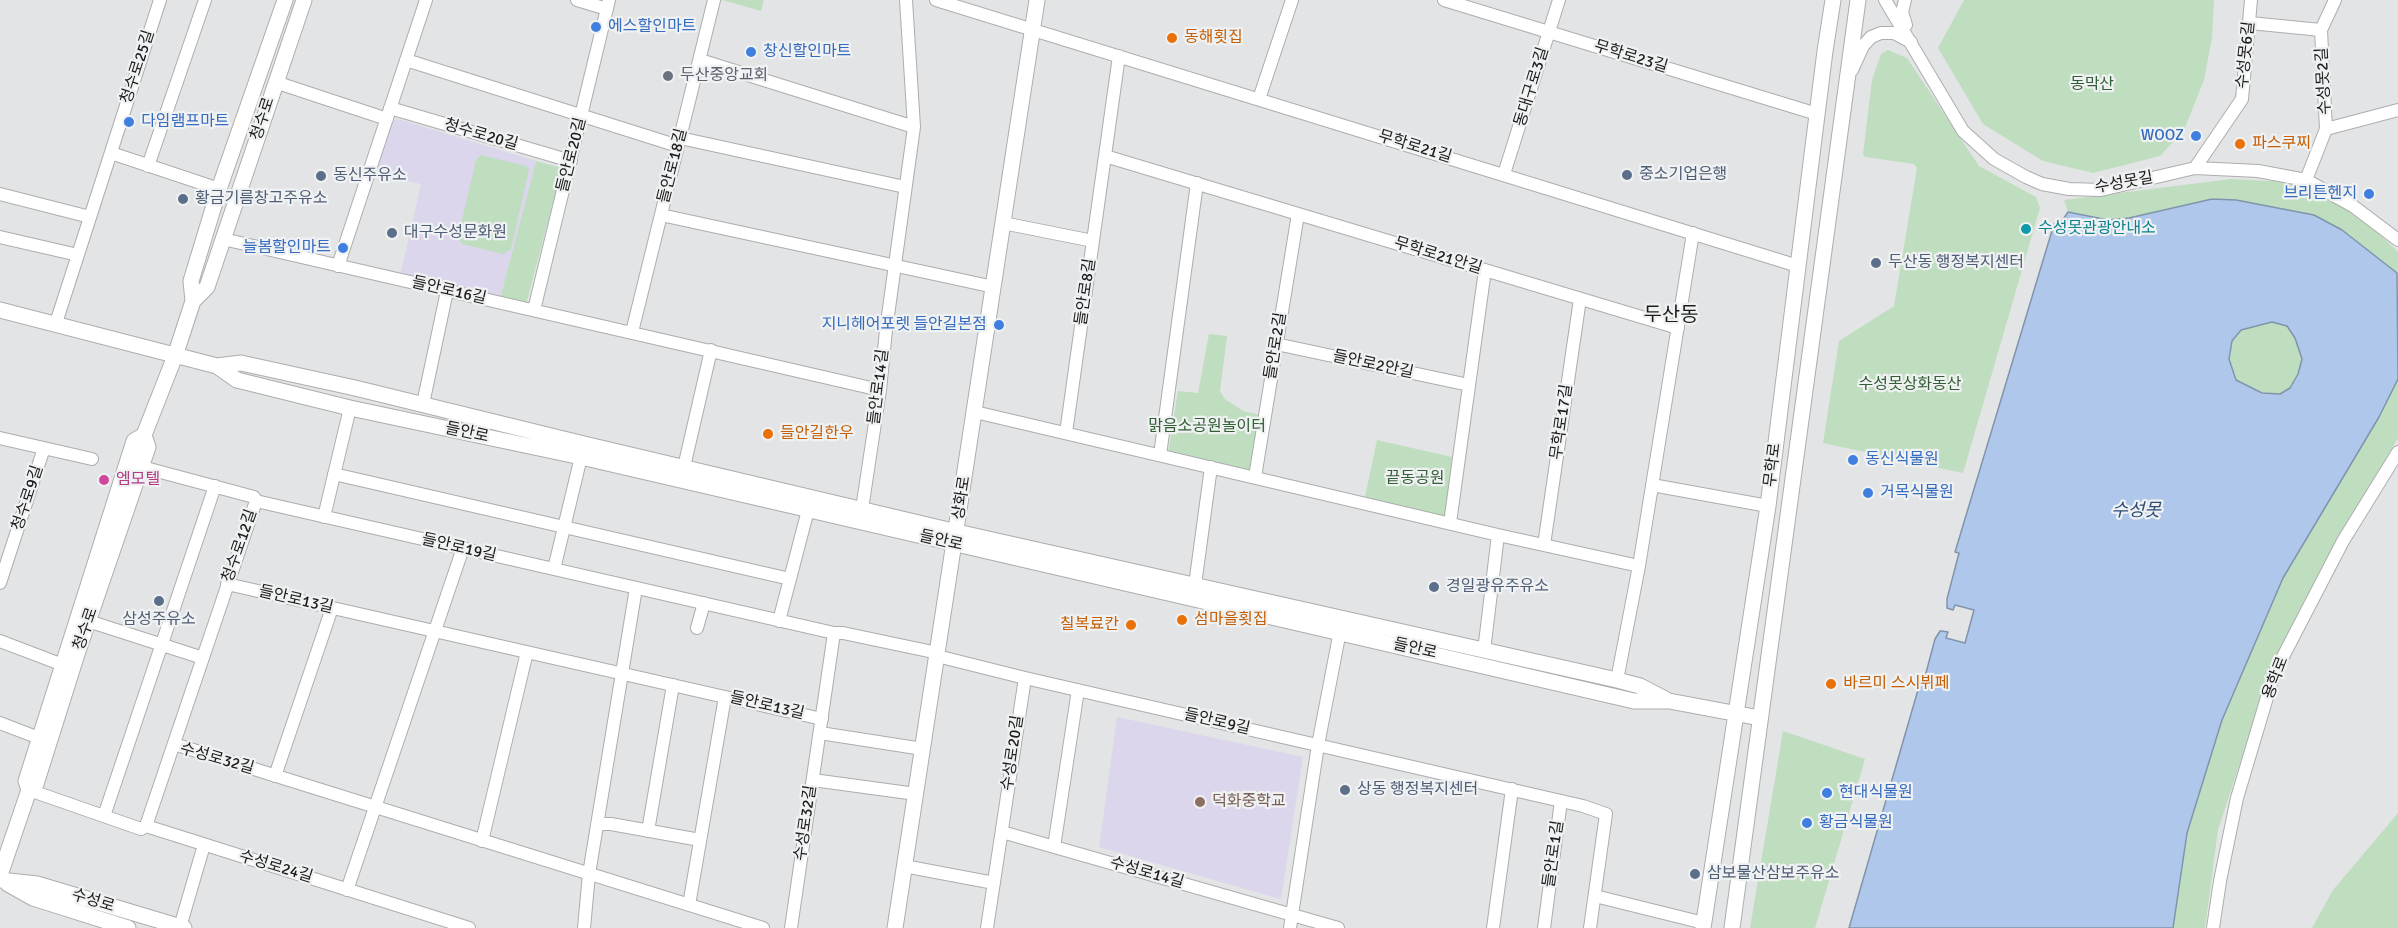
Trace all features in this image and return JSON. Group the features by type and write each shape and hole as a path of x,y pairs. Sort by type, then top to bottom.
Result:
{"main road":[{"name":"청수로","path":"29,790 26,781 134,441 144,435 175,356 193,301 191,281 219,189 285,0"},
{"name":"청수로","path":"193,301 207,287 304,0"},
{"name":"상화로","path":"895,928 1037,0"},
{"name":"무학로","path":"1704,926 1768,506 1833,0"},
{"name":"무학로","path":"1732,928 1858,0"},
{"name":"들안로","path":"0,310 217,366 241,363 862,509 956,538 1634,701 1669,701 1760,718"},
{"name":"들안로","path":"217,366 237,380 350,408 581,457 808,510 1195,585 1617,680 1640,686 1669,701"},
{"name":"청수로","path":"0,878 29,790 36,784 88,621 142,467 148,447 144,435"},
{"name":"수성로","path":"0,878 37,884 182,927"},
{"name":"수성로","path":"0,878 33,898 128,928"}],"street":[{"name":"청수로25길","path":"90,218 160,0"},
{"path":"148,166 205,0"},
{"path":"223,239 338,266 426,0"},
{"path":"577,0 608,5"},
{"name":"들안로18길","path":"632,332 714,0"},
{"name":"들안로14길","path":"862,509 914,127 906,0"},
{"name":"무학로21길","path":"936,0 1798,266"},
{"path":"1259,99 1292,0"},
{"name":"무학로23길","path":"1444,0 1817,114"},
{"name":"동대구로3길","path":"1504,174 1559,0"},
{"name":"수성못길","path":"1885,0 1963,131 1994,159 2026,177 2069,189 2101,190 2195,168 2258,171 2306,180 2353,206 2398,240"},
{"path":"1905,0 1902,12 1912,43"},
{"name":"수성못6길","path":"2195,168 2242,99 2251,0"},
{"name":"수성못2길","path":"2306,180 2326,129 2321,30 2335,0"},
{"name":"들안로20길","path":"534,310 608,5"},
{"path":"2250,23 2321,30"},
{"path":"1848,78 1863,46 1871,37 1881,33 1894,33 1912,43"},
{"name":"들안로8길","path":"1066,433 1119,56"},
{"path":"406,60 582,116 679,142 905,188"},
{"path":"700,60 914,127"},
{"name":"청수로20길","path":"275,82 571,161"},
{"name":"수성못2길","path":"2326,129 2398,110"},
{"path":"111,153 219,189"},
{"name":"무학로21안길","path":"1105,156 1678,328"},
{"path":"1160,455 1197,183"},
{"path":"0,194 90,218 56,323"},
{"path":"662,214 994,287"},
{"name":"들안로2길","path":"1255,477 1298,214"},
{"path":"1003,222 1093,241"},
{"path":"1617,680 1639,566 1694,233"},
{"path":"0,237 78,255"},
{"name":"들안로16길","path":"338,266 880,390"},
{"path":"1450,523 1485,270"},
{"path":"423,404 447,291"},
{"name":"무학로17길","path":"1544,545 1580,299"},
{"name":"들안로2안길","path":"1276,344 1469,385"},
{"path":"684,467 711,350"},
{"path":"324,517 350,408"},
{"path":"975,412 1639,566"},
{"path":"1,442 44,448 92,459"},
{"name":"청수로9길","path":"0,583 44,448"},
{"name":"용학로","path":"2213,928 2237,798 2274,674 2343,541 2398,452"},
{"path":"554,569 581,457"},
{"path":"142,467 254,497 256,501"},
{"path":"1195,585 1211,467"},
{"path":"334,474 790,579"},
{"path":"1652,485 1768,506"},
{"path":"104,816 215,486"},
{"name":"청수로12길","path":"174,744 256,501 324,517"},
{"path":"808,510 779,621 933,651 938,656 1078,690 1054,847"},
{"name":"들안로19길","path":"324,517 779,621"},
{"path":"1484,651 1498,535"},
{"path":"347,890 377,808 464,548"},
{"name":"들안로13길","path":"227,584 822,719 834,633"},
{"path":"584,928 589,874 636,588"},
{"path":"697,628 704,603"},
{"name":"수성로32길","path":"275,776 332,608"},
{"path":"88,621 202,658"},
{"path":"1290,928 1318,745 1340,632"},
{"path":"0,641 63,665"},
{"path":"482,841 527,652"},
{"name":"수성로20길","path":"987,928 1024,678"},
{"path":"648,831 673,685"},
{"name":"들안로9길","path":"1078,690 1561,801"},
{"path":"688,905 725,697"},
{"name":"수성로32길","path":"791,928 822,719"},
{"path":"0,723 39,738"},
{"path":"820,733 923,749"},
{"name":"수성로32길","path":"146,826 174,744 763,928"},
{"path":"813,780 916,794"},
{"path":"1492,928 1512,789"},
{"path":"29,790 141,829 146,826 204,845 182,927"},
{"name":"들안로1길","path":"1544,928 1561,801 1606,814 1595,896"},
{"path":"597,824 611,824 700,840"},
{"name":"수성로14길","path":"1002,832 1338,928"},
{"name":"수성로24길","path":"204,845 469,928"},
{"path":"904,866 994,883"},
{"path":"1590,928 1595,896 1704,926"},
{"path":"425,928 429,915"}],"shaded area":[{"path":"398,119 536,161 500,299 400,276 421,184 375,173 391,122"},
{"name":"덕화중학교","path":"1117,717 1303,757 1281,899 1099,847"}],"green space":[{"path":"722,0 764,0 761,11"},
{"name":"동막산","path":"1964,0 2214,0 2212,38 2204,80 2184,130 2160,156 2093,173 2043,161 1983,124 1938,48"},
{"name":"수성못상화동산","path":"1888,50 1907,58 1979,166 2036,197 2040,208 1963,473 1823,443 1839,341 1894,306 1917,168 1914,164 1865,157 1863,154 1872,80 1881,54"},
{"path":"481,155 526,166 529,170 511,249 503,254 462,244 458,237 476,160"},
{"path":"536,161 562,168 526,305 500,299"},
{"path":"2231,179 2287,182 2336,202 2370,225 2398,252 2398,276 2342,230 2314,215 2237,200 2212,199 2129,218 2108,220 2068,212 2064,200"},
{"path":"2272,322 2287,326 2295,338 2302,359 2298,374 2290,388 2280,394 2262,393 2235,380 2229,359 2232,341 2241,330"},
{"name":"맑음소공원놀이터","path":"1209,334 1227,336 1220,391 1225,399 1243,411 1260,415 1253,474 1168,453 1178,391 1198,393"},
{"path":"2398,379 2398,438 2326,560 2270,671 2218,830 2205,928 2173,928 2187,833 2222,720 2283,578 2379,417"},
{"name":"끝동공원","path":"1377,440 1452,457 1445,517 1365,497"},
{"path":"1783,731 1865,759 1815,928 1750,928"},
{"path":"2398,813 2398,928 2312,928 2333,890"}],"water":[{"name":"수성못","path":"2212,199 2236,200 2314,215 2342,230 2397,273 2398,379 2379,417 2283,578 2222,720 2187,833 2173,928 1849,928 1920,683 1923,684 1935,639 1942,631 1948,632 1946,638 1965,643 1974,610 1955,605 1953,610 1947,608 1947,599 1959,553 1955,552 2054,224 2062,221 2068,212 2108,220 2129,218","holes":["2272,322 2287,326 2295,338 2302,359 2298,374 2290,388 2280,394 2262,393 2236,380 2229,359 2232,341 2241,330"]}],"place":[{"name":"에스할인마트","path":"596,27"},
{"name":"동해횟집","path":"1172,38"},
{"name":"창신할인마트","path":"751,52"},
{"name":"두산중앙교회","path":"668,76"},
{"name":"다임램프마트","path":"129,122"},
{"name":"WOOZ","path":"2196,136"},
{"name":"파스쿠찌","path":"2240,144"},
{"name":"중소기업은행","path":"1627,175"},
{"name":"동신주유소","path":"321,176"},
{"name":"브리튼헨지","path":"2369,194"},
{"name":"황금기름창고주유소","path":"183,199"},
{"name":"수성못관광안내소","path":"2026,229"},
{"name":"대구수성문화원","path":"392,233"},
{"name":"늘봄할인마트","path":"343,248"},
{"name":"두산동 행정복지센터","path":"1876,263"},
{"name":"지니헤어포렛 들안길본점","path":"999,325"},
{"name":"들안길한우","path":"768,434"},
{"name":"동신식물원","path":"1853,460"},
{"name":"엠모텔","path":"104,480"},
{"name":"거목식물원","path":"1868,493"},
{"name":"경일광유주유소","path":"1434,587"},
{"name":"삼성주유소","path":"159,601"},
{"name":"섬마을횟집","path":"1182,620"},
{"name":"칠복료칸","path":"1131,625"},
{"name":"바르미 스시뷔페","path":"1831,684"},
{"name":"상동 행정복지센터","path":"1345,790"},
{"name":"현대식물원","path":"1827,793"},
{"name":"덕화중학교","path":"1200,802"},
{"name":"황금식물원","path":"1807,823"},
{"name":"삼보물산삼보주유소","path":"1695,874"}],"district":[{"name":"두산동","path":"1671,316"}]}
